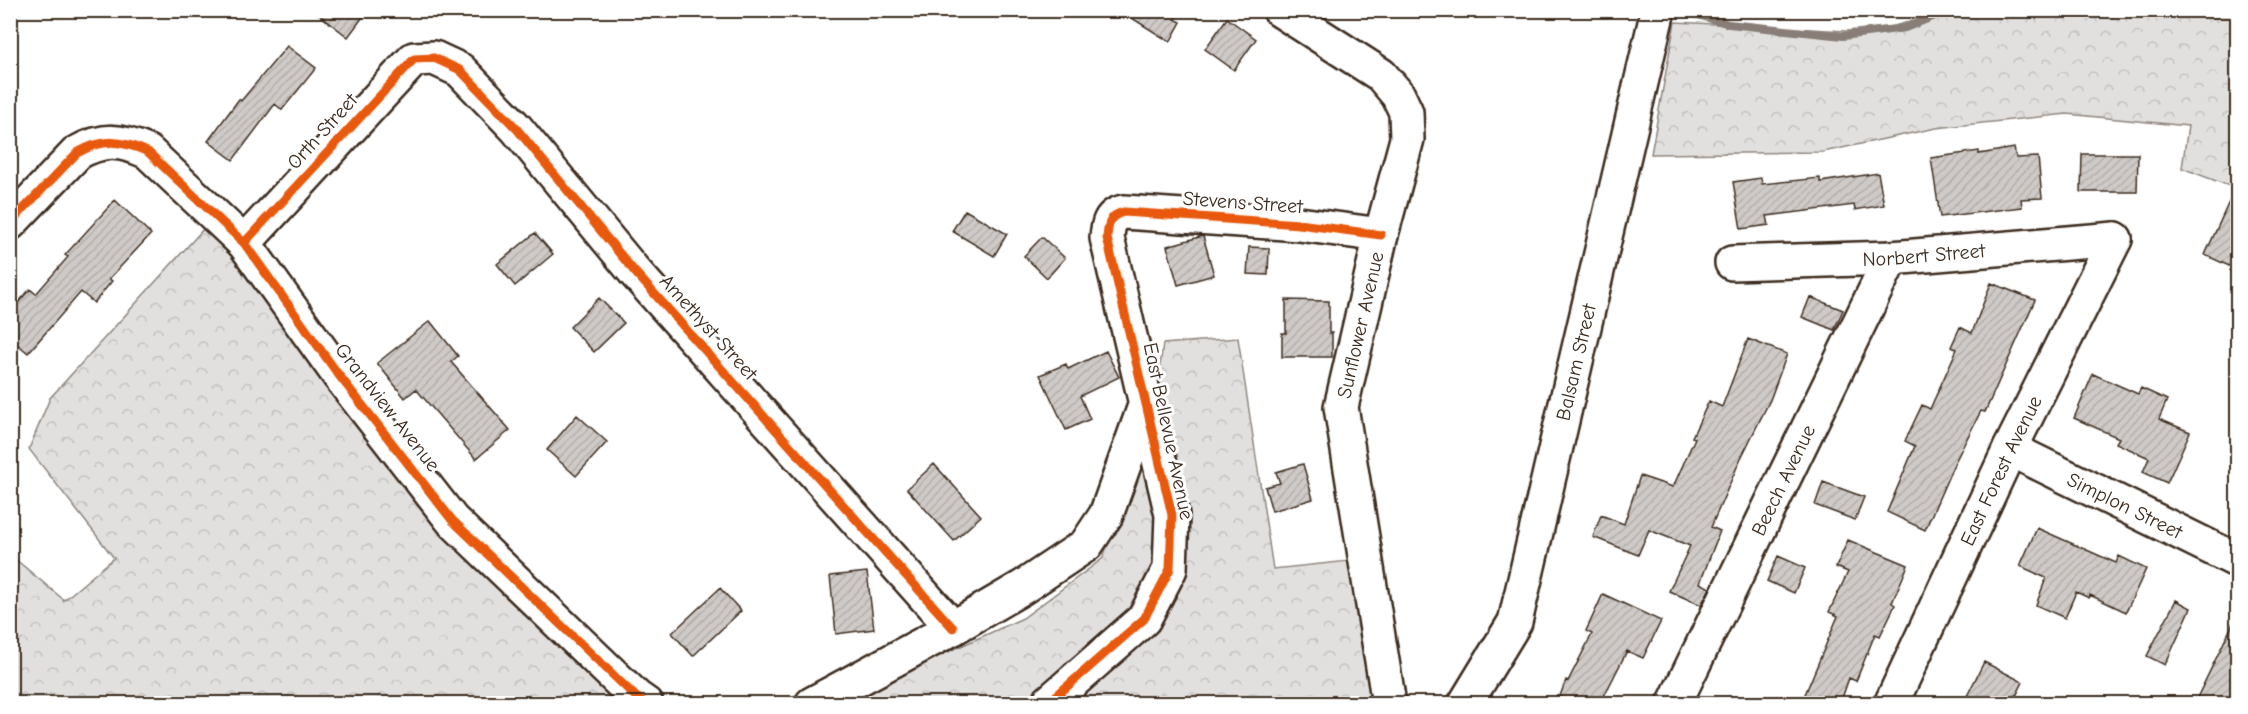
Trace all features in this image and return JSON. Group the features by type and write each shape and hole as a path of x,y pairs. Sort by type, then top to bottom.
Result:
{"street":[{"name":"Sunflower Avenue","path":"1280,10 1381,75 1398,95 1406,112 1407,139 1381,235 1341,407 1389,704"},
{"name":"Balsam Street","path":"1465,704 1515,622 1658,10"},
{"name":"Orth Street","path":"244,243 400,72 414,59 434,58"},
{"name":"Amethyst Street","path":"434,58 459,70 516,128 634,271 953,628"},
{"name":"Grandview Avenue","path":"10,223 77,153 91,145 104,142 128,143 148,152 244,243 338,374 452,520 636,697 646,704"},
{"name":"Stevens Street","path":"1108,225 1115,215 1124,212 1299,224 1381,235"},
{"name":"East Bellevue Avenue","path":"1047,704 1144,619 1170,569 1172,515 1107,238 1108,225"},
{"name":"Norbert Street","path":"1732,263 1891,258 2115,240"},
{"name":"East Forest Avenue","path":"1891,704 2010,449 2115,240"},
{"name":"Beech Avenue","path":"1674,704 1891,258"},
{"path":"812,704 953,628 1023,587 1086,545 1106,515 1146,403"},
{"name":"Simplon Street","path":"2010,449 2238,561"}],"green space":[{"path":"1948,11 2237,11 2237,189 2182,168 2188,126 2067,114 1936,128 1823,152 1651,154 1675,22 1847,31 1894,26"},
{"path":"207,225 341,388 636,703 11,703 10,558 15,559 64,600 114,558 29,449 50,398"},
{"path":"1238,338 1273,569 1349,561 1373,703 833,704 1023,618 1102,559 1148,452 1163,344"}],"building":[{"path":"313,10 368,10 348,37"},
{"path":"1119,10 1181,10 1175,19 1181,22 1170,42"},
{"path":"1227,18 1256,39 1234,70 1205,49"},
{"path":"287,46 316,68 282,110 275,104 233,160 208,141 239,99 241,101"},
{"path":"2014,148 2016,158 2038,157 2042,198 2021,199 2022,207 1940,217 1931,158"},
{"path":"2082,154 2138,154 2137,192 2081,192"},
{"path":"1878,173 1884,205 1855,210 1854,205 1767,216 1769,225 1741,229 1733,182 1761,178 1762,184 1820,178 1820,182"},
{"path":"2238,182 2238,270 2205,255"},
{"path":"115,200 151,234 109,279 112,281 94,303 81,292 28,353 10,338 10,312 30,289 36,294 68,257 65,255"},
{"path":"965,210 1007,234 994,256 952,231"},
{"path":"535,233 553,254 515,286 497,264"},
{"path":"1203,236 1214,275 1178,285 1167,246"},
{"path":"1042,237 1065,258 1047,278 1024,256"},
{"path":"1249,247 1269,248 1268,275 1247,274"},
{"path":"1991,283 2035,300 1985,412 1981,411 1954,464 1925,530 1887,512 1915,446 1905,441 1922,405 1930,409 1957,349 1951,347 1960,327 1972,333"},
{"path":"1810,297 1843,310 1834,330 1802,317"},
{"path":"599,298 624,323 594,352 570,327"},
{"path":"1286,300 1329,301 1332,357 1282,357 1282,333 1286,333"},
{"path":"430,321 458,356 451,362 510,430 476,459 416,389 405,398 377,363"},
{"path":"1748,339 1787,354 1770,400 1740,460 1711,527 1720,531 1700,583 1710,588 1701,605 1669,591 1690,546 1649,530 1638,555 1593,537 1601,515 1624,524 1640,476 1673,487 1709,401 1722,407"},
{"path":"1106,351 1119,377 1080,396 1090,419 1066,430 1040,375 1066,364 1068,369"},
{"path":"2093,374 2138,394 2141,388 2167,400 2159,419 2190,432 2167,483 2143,472 2149,458 2116,443 2119,438 2074,418"},
{"path":"577,415 607,442 576,476 547,450"},
{"path":"934,464 981,516 954,541 907,489"},
{"path":"1303,464 1313,499 1272,511 1265,487 1280,483 1276,472"},
{"path":"1823,482 1864,497 1855,520 1815,505"},
{"path":"2037,528 2116,563 2119,556 2146,569 2126,612 2090,595 2089,598 2076,592 2065,618 2036,605 2046,578 2020,566"},
{"path":"1848,540 1908,565 1892,603 1895,605 1880,636 1875,634 1856,681 1849,678 1840,704 1801,704 1838,616 1829,612 1848,572 1836,567"},
{"path":"1778,556 1805,568 1794,593 1767,581"},
{"path":"867,572 874,629 836,634 830,576"},
{"path":"720,588 741,611 693,656 672,633"},
{"path":"1603,594 1661,621 1643,658 1627,651 1600,704 1557,704 1566,680 1568,681 1592,634 1586,631"},
{"path":"2176,600 2191,608 2165,665 2147,656"},
{"path":"2238,613 2238,704 2194,704"},
{"path":"1984,662 2023,682 2012,704 1963,704"}],"waterway":[{"path":"1680,10 1729,24 1843,36 1905,28 1950,10"}],"cycle path":[{"path":"244,243 414,59 434,58 460,70 516,128 634,271 953,628"},
{"path":"10,223 77,153 96,145 112,142 148,152 244,243 338,374 452,520 636,697 646,704"},
{"path":"1047,704 1144,619 1170,569 1172,515 1107,238 1112,218 1124,212 1299,224 1381,235"}]}
